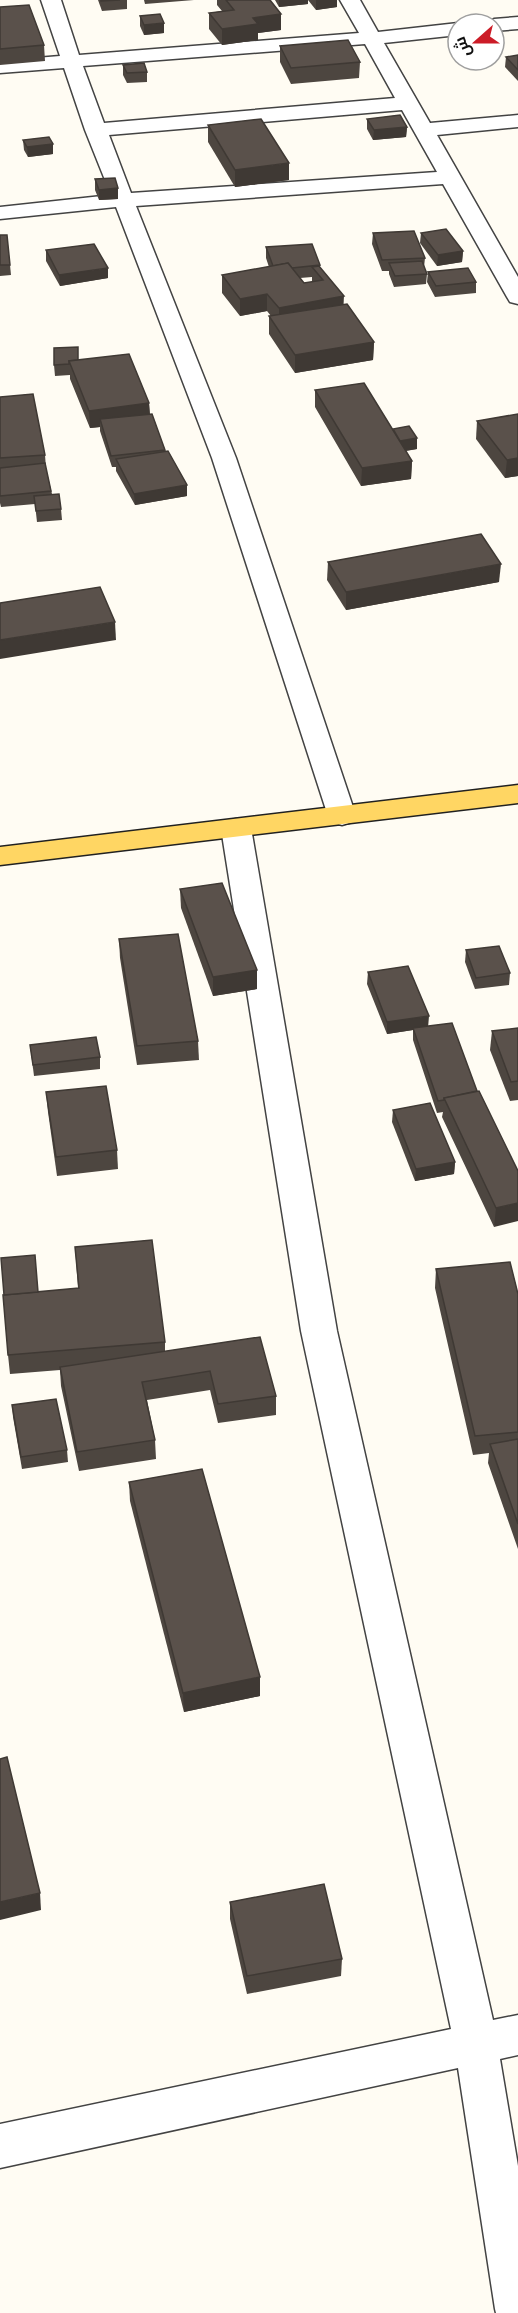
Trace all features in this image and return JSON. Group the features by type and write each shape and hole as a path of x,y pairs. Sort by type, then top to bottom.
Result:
{"main road":[{"path":"0,856 518,794"}],"street":[{"path":"51,0 95,130 125,200 224,460 342,816"},
{"path":"350,0 518,297"},
{"path":"0,67 446,30"},
{"path":"95,130 408,103"},
{"path":"423,130 518,121"},
{"path":"0,213 125,200 450,177"},
{"path":"236,828 319,1331 476,2043 518,2309"},
{"path":"0,2146 518,2035"}],"building":[{"path":"226,0 270,0 281,14 253,18 258,24 222,29 209,13 234,10"},
{"path":"29,5 44,45 0,49 0,7"},
{"path":"160,14 164,23 144,25 140,16"},
{"path":"348,40 360,62 291,68 280,46"},
{"path":"518,55 518,70 506,57"},
{"path":"144,63 147,72 127,73 123,65"},
{"path":"400,115 407,127 374,130 367,119"},
{"path":"261,119 289,163 235,170 208,125"},
{"path":"49,137 53,144 27,147 23,140"},
{"path":"115,178 118,188 99,190 95,179"},
{"path":"446,229 463,251 438,255 421,233"},
{"path":"414,231 425,258 382,260 373,233"},
{"path":"0,235 7,235 10,265 0,265"},
{"path":"94,244 108,268 59,275 46,250"},
{"path":"312,244 320,265 292,268 288,263 273,266 266,247"},
{"path":"422,261 427,274 395,276 389,263"},
{"path":"288,263 304,283 323,280 312,267 319,266 344,296 279,308 267,294 240,299 222,275"},
{"path":"468,268 476,282 436,286 428,272"},
{"path":"347,304 374,342 295,355 269,316"},
{"path":"78,347 78,360 69,361 69,364 54,365 54,348"},
{"path":"129,354 149,403 89,411 69,361"},
{"path":"364,383 412,461 362,468 315,390"},
{"path":"33,394 45,455 0,458 0,397"},
{"path":"152,414 165,450 111,456 100,419"},
{"path":"518,414 518,458 507,460 477,421"},
{"path":"409,426 417,438 400,441 393,429"},
{"path":"168,451 187,485 134,494 116,459"},
{"path":"45,463 51,491 0,496 0,468"},
{"path":"59,494 61,509 36,511 34,496"},
{"path":"481,534 501,564 346,592 328,562"},
{"path":"100,587 115,622 0,640 0,603"},
{"path":"222,883 257,970 213,977 180,889"},
{"path":"178,934 198,1041 137,1046 119,939"},
{"path":"499,946 510,973 476,978 466,950"},
{"path":"408,966 429,1016 387,1022 368,972"},
{"path":"452,1023 477,1091 438,1101 413,1028"},
{"path":"518,1028 518,1081 511,1082 492,1031"},
{"path":"96,1037 100,1057 33,1065 30,1045"},
{"path":"106,1086 117,1150 56,1157 46,1092"},
{"path":"479,1091 518,1171 518,1203 496,1208 444,1098"},
{"path":"430,1103 455,1162 416,1169 393,1110"},
{"path":"152,1240 165,1342 8,1355 3,1295 79,1288 75,1247"},
{"path":"35,1255 38,1292 4,1295 1,1258"},
{"path":"510,1262 518,1294 518,1432 475,1436 436,1269"},
{"path":"260,1337 276,1396 218,1404 210,1371 142,1382 155,1440 77,1452 60,1367"},
{"path":"56,1399 67,1450 21,1457 12,1405"},
{"path":"518,1439 518,1524 490,1444"},
{"path":"202,1469 260,1677 183,1693 129,1482"},
{"path":"7,1757 40,1893 0,1902 0,1759"},
{"path":"324,1884 342,1959 247,1976 230,1902"}]}
